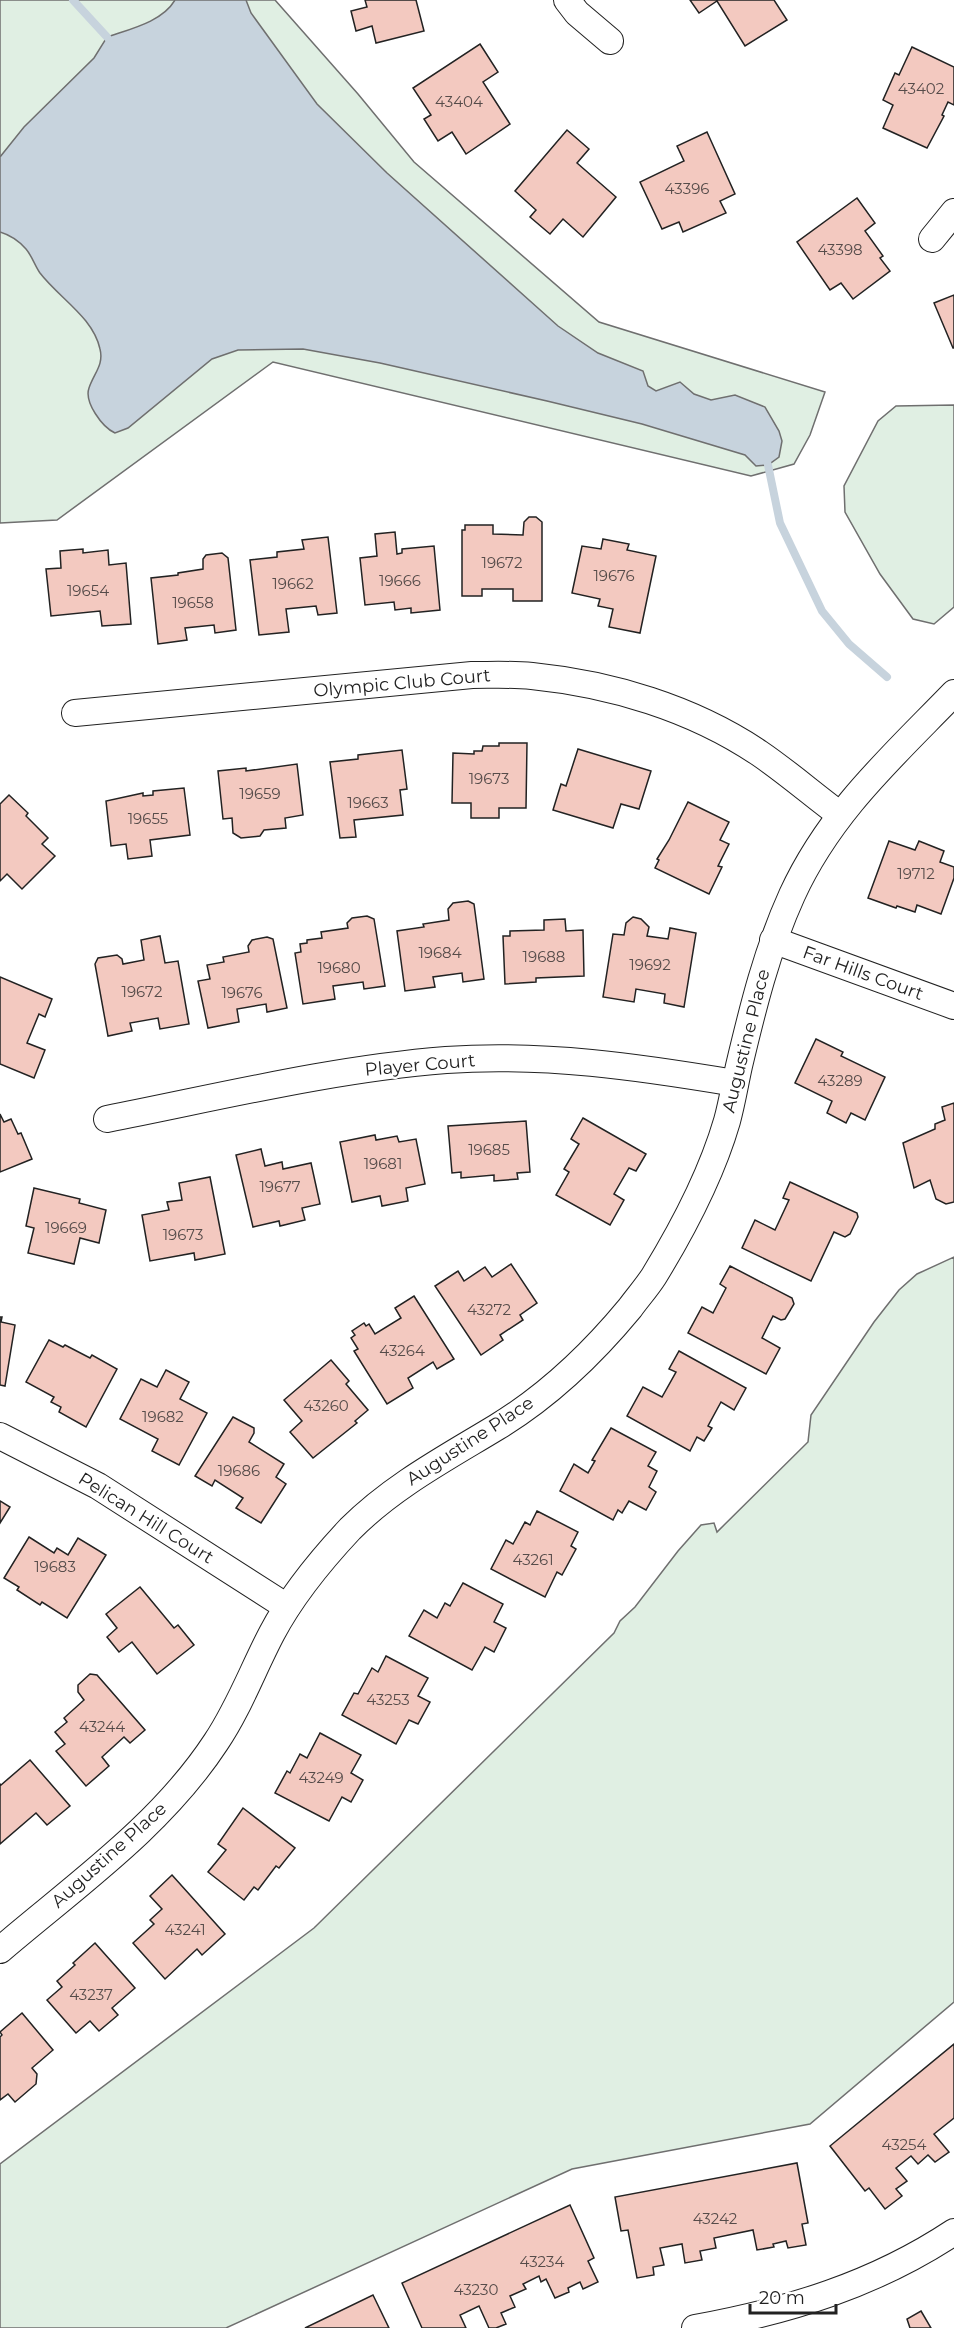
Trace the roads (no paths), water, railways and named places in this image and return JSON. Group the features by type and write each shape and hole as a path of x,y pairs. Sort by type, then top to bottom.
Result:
{"street":[{"path":"567,0 577,13 610,41"},
{"path":"932,239 954,212"},
{"name":"Olympic Club Court","path":"75,713 472,675 541,677 587,684 642,698 698,720 758,753 839,814"},
{"name":"Augustine Place","path":"0,1950 149,1823 185,1784 218,1739 287,1607 318,1565 353,1526 402,1485 500,1425 548,1390 604,1338 651,1281 679,1234 709,1174 728,1119 755,995 773,940 793,892 839,814 879,769 954,693"},
{"name":"Far Hills Court","path":"773,940 954,1006"},
{"name":"Player Court","path":"107,1119 366,1069 447,1060 522,1058 595,1062 735,1083"},
{"name":"Pelican Hill Court","path":"0,1436 98,1486 287,1607"},
{"path":"695,2328 756,2317 810,2301 863,2281 934,2246 954,2232"}],"waterway":[{"path":"73,0 107,37"},
{"path":"768,465 780,523 822,611 849,644 887,677"}]}
